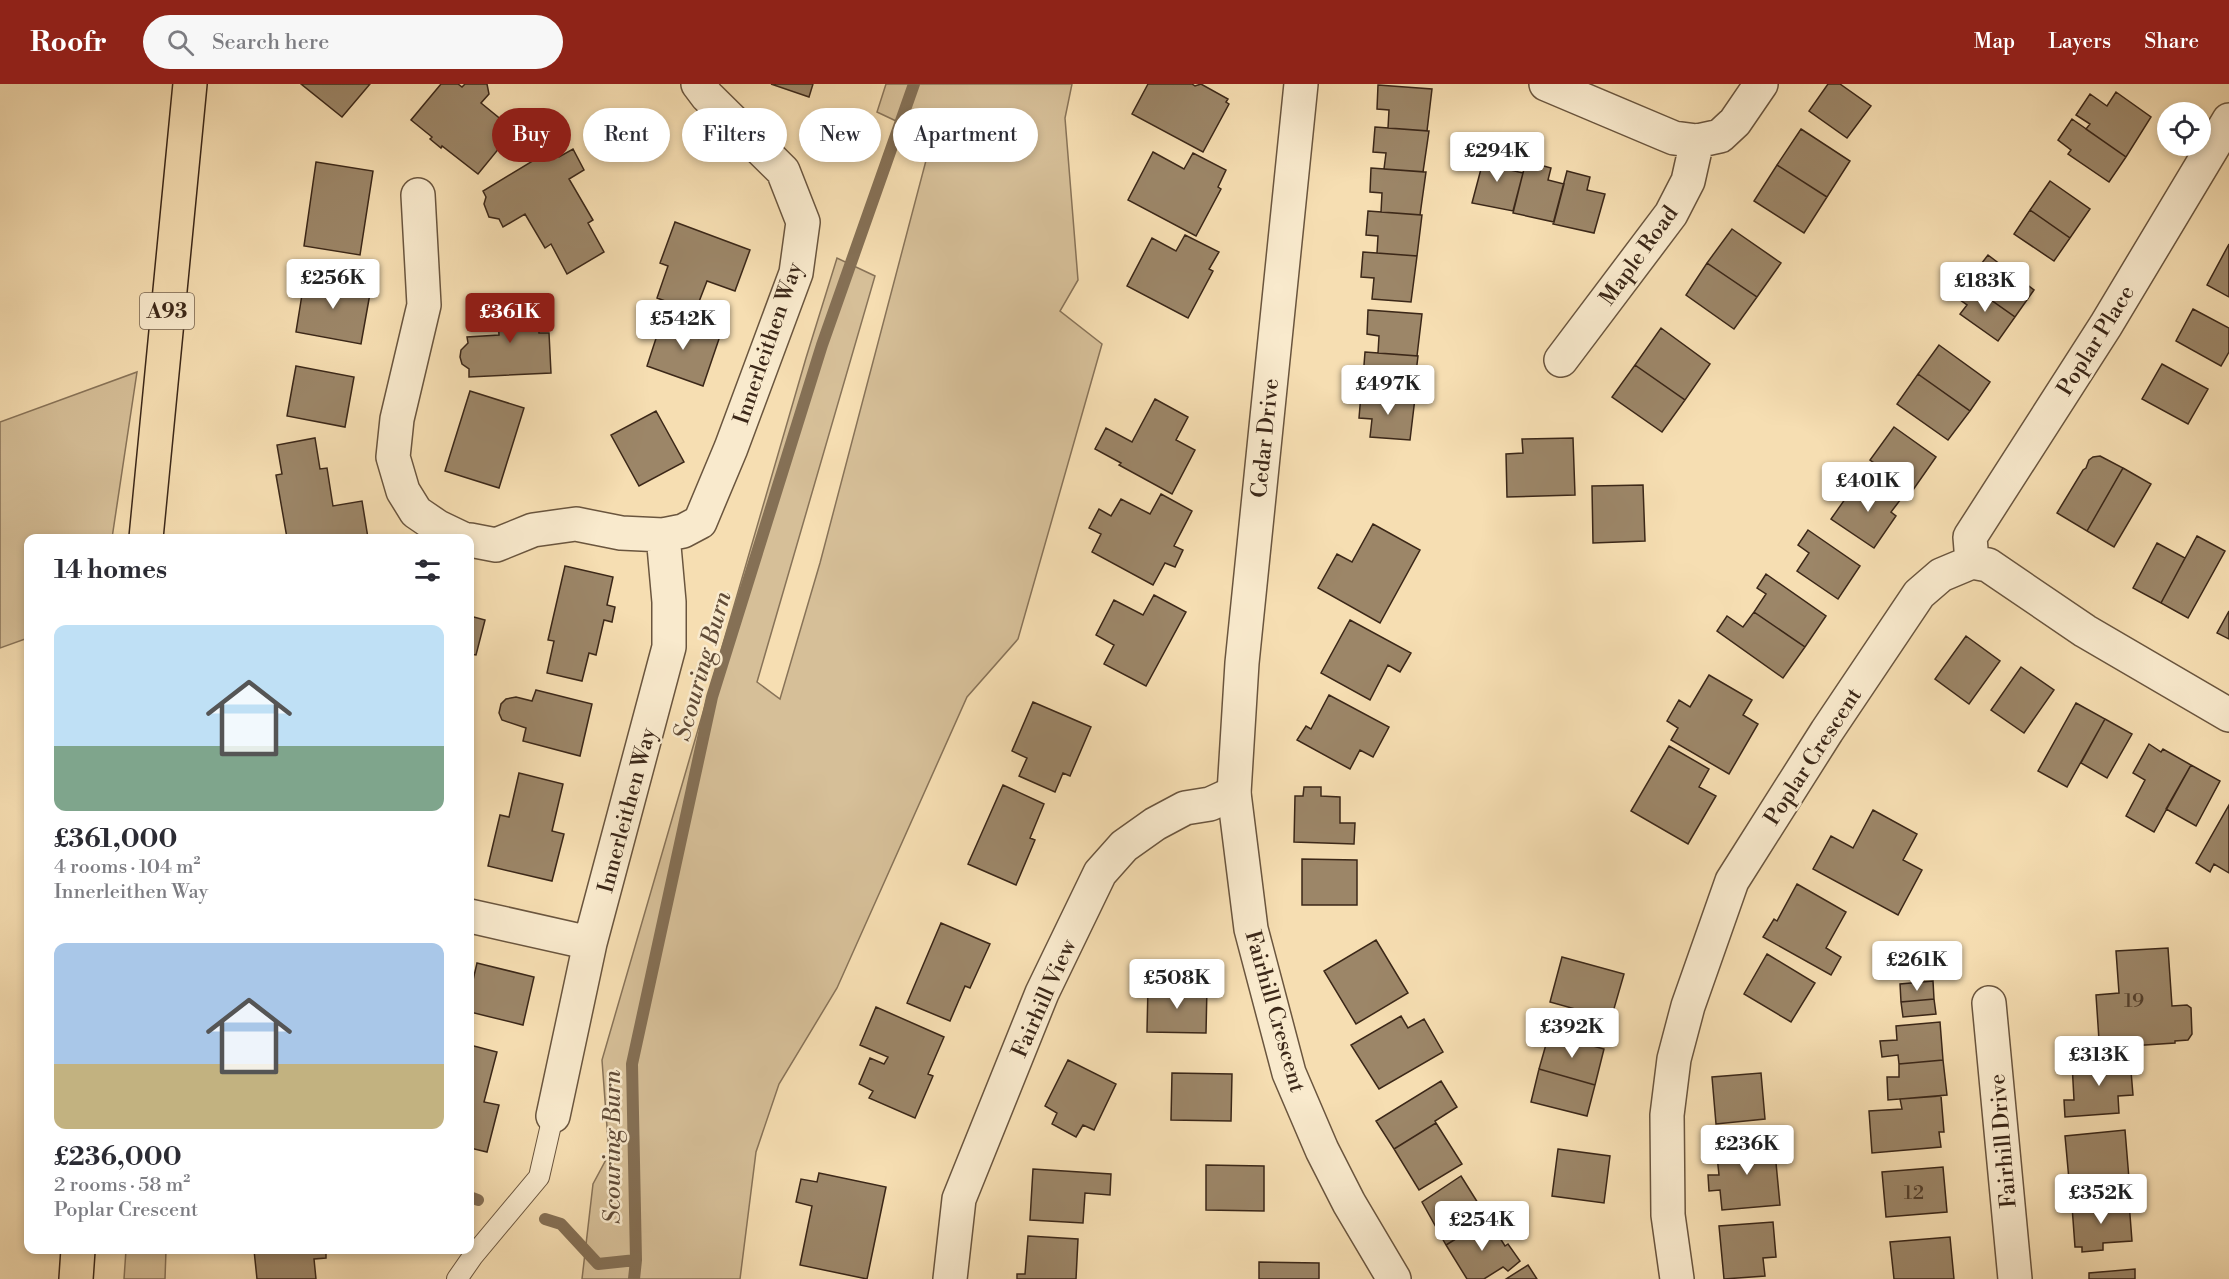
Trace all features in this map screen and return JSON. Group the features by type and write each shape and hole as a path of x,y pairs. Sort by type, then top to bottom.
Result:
{"main road":[{"name":"A93","path":"146,534 190,84"},
{"path":"76,1279 78,1254"}],"street":[{"name":"Innerleithen Way","path":"474,541 496,545 533,530 576,524 621,533 663,535 683,531 700,522 731,448 796,273 803,222 783,171 707,96 698,84"},
{"name":"Cedar Drive","path":"1234,793 1242,663 1301,84"},
{"path":"1546,84 1674,138 1697,141 1720,136 1735,122 1761,84"},
{"name":"Poplar Place","path":"1972,562 1971,537 2106,325 2229,120"},
{"name":"Maple Road","path":"1561,360 1671,214 1688,181 1697,141"},
{"path":"418,195 424,305 397,419 393,457 403,491 416,512 453,534"},
{"name":"Innerleithen Way","path":"553,1116 590,943 669,647 669,602 663,535"},
{"path":"1972,562 1988,565 2085,631 2229,714"},
{"name":"Poplar Crescent","path":"1677,1279 1668,1215 1667,1115 1674,1059 1688,1006 1732,881 1827,731 1919,594 1941,575 1972,562"},
{"name":"Fairhill View","path":"950,1279 959,1199 1042,993 1100,873 1124,846 1155,824 1185,808 1210,804 1234,793"},
{"name":"Fairhill Crescent","path":"1234,793 1251,929 1289,1073 1338,1182 1394,1279"},
{"path":"474,917 590,943"},
{"name":"Fairhill Drive","path":"1989,1003 2015,1279"}],"lane":[{"path":"457,1279 473,1256 539,1177 553,1116"}],"shaded area":[{"path":"886,84 1072,84 1065,118 1078,280 1060,311 1102,344 1018,639 967,697 837,988 779,1084 756,1152 740,1279 582,1279 593,1184 609,1154 602,1060 837,258 875,276 757,682 780,699 820,563 926,162 1038,162 1038,108 893,108 893,120 881,114 881,108 878,108"},
{"path":"137,372 113,534 24,534 24,639 0,648 0,422"},
{"path":"126,1254 166,1254 165,1279 124,1279"}],"building":[{"path":"301,84 370,84 342,117"},
{"path":"441,84 458,84 462,87 465,84 487,84 489,94 481,103 492,112 492,157 478,174 442,146 441,148 430,139 432,137 411,120"},
{"path":"771,84 813,84 809,97"},
{"path":"1148,84 1192,84 1195,86 1201,84 1228,99 1226,102 1229,104 1203,152 1132,114"},
{"path":"1828,84 1840,84 1871,106 1847,138 1809,111"},
{"path":"1378,85 1432,89 1427,131 1388,128 1389,110 1377,109"},
{"path":"2116,92 2151,117 2126,157 2086,129 2090,124 2076,115 2090,94 2107,106"},
{"path":"2072,119 2126,157 2109,182 2068,154 2071,150 2058,140"},
{"path":"1375,127 1429,131 1423,172 1384,169 1386,153 1373,152"},
{"path":"1801,129 1850,161 1827,197 1777,165"},
{"path":"573,149 584,170 569,179 593,220 588,223 604,252 567,274 551,244 545,248 525,214 503,227 499,219 489,217 484,204 486,197 483,191 531,162 571,162 571,150"},
{"path":"1486,150 1509,157 1506,169 1523,173 1513,211 1472,203"},
{"path":"1153,152 1184,169 1193,153 1226,170 1218,187 1221,189 1196,236 1128,200"},
{"path":"1526,161 1551,168 1548,180 1564,184 1554,222 1513,213"},
{"path":"316,162 373,171 360,255 304,246"},
{"path":"1777,165 1827,197 1804,233 1754,201"},
{"path":"1371,168 1426,172 1420,215 1381,212 1382,193 1370,192"},
{"path":"1567,171 1590,177 1587,190 1605,194 1594,233 1553,224"},
{"path":"2050,181 2090,209 2070,238 2030,210"},
{"path":"2030,210 2070,238 2054,261 2014,234"},
{"path":"1368,211 1422,215 1417,256 1377,253 1378,236 1366,235"},
{"path":"675,222 750,250 735,291 707,281 695,312 657,298 668,266 660,263"},
{"path":"1732,229 1781,263 1757,297 1707,263"},
{"path":"1185,235 1219,252 1209,269 1213,271 1188,318 1127,286 1152,238 1176,251"},
{"path":"2229,244 2229,297 2207,285"},
{"path":"1363,252 1417,256 1411,302 1372,299 1374,278 1361,277"},
{"path":"1988,255 2034,290 2015,317 1977,290 1987,275 1978,268"},
{"path":"1707,263 1757,297 1734,329 1686,295"},
{"path":"305,276 371,288 361,344 296,332"},
{"path":"1965,284 2015,317 1998,341 1960,314 1967,305 1956,297"},
{"path":"537,299 539,333 549,333 551,373 469,377 469,369 462,364 461,350 468,343 467,337 499,335 497,301"},
{"path":"2193,309 2229,328 2229,352 2221,366 2176,341"},
{"path":"1368,310 1422,314 1417,356 1378,353 1379,336 1367,334"},
{"path":"663,317 720,336 703,386 647,366"},
{"path":"1661,328 1710,364 1685,400 1635,365"},
{"path":"1939,345 1990,382 1970,411 1918,374"},
{"path":"1365,352 1418,356 1413,398 1374,395 1376,379 1363,378"},
{"path":"2162,364 2208,389 2188,424 2142,399"},
{"path":"1635,365 1685,400 1662,432 1612,397"},
{"path":"296,366 354,377 345,427 287,416"},
{"path":"1918,374 1970,411 1948,440 1897,404"},
{"path":"470,391 524,408 499,488 445,471"},
{"path":"1361,394 1415,398 1410,440 1370,437 1372,419 1359,418"},
{"path":"1155,399 1188,417 1176,440 1195,450 1172,494 1095,449 1106,428 1132,442"},
{"path":"656,411 684,462 639,486 611,435"},
{"path":"1894,427 1936,457 1913,490 1870,460"},
{"path":"315,438 320,469 327,468 333,506 362,501 367,534 286,534 276,475 282,474 277,445"},
{"path":"1573,438 1575,495 1507,497 1506,454 1523,453 1522,439"},
{"path":"2100,456 2123,468 2087,531 2057,513 2089,460"},
{"path":"2123,468 2151,484 2114,547 2087,531"},
{"path":"1875,481 1901,499 1891,512 1896,516 1874,548 1831,519 1855,485 1867,494"},
{"path":"1643,485 1645,541 1593,543 1592,486"},
{"path":"1161,494 1192,511 1174,546 1183,550 1175,567 1165,563 1153,585 1092,552 1101,534 1089,528 1099,509 1111,516 1121,499 1150,514"},
{"path":"1373,524 1420,550 1380,623 1318,588 1337,554 1352,562"},
{"path":"1808,530 1860,566 1838,599 1797,571 1809,553 1798,545"},
{"path":"2197,536 2225,551 2188,618 2161,603"},
{"path":"2157,543 2185,558 2161,603 2133,588"},
{"path":"565,566 613,577 607,605 615,607 612,622 604,620 596,655 589,653 582,681 547,673 554,641 548,640"},
{"path":"1766,574 1826,616 1805,647 1754,612 1766,594 1757,588"},
{"path":"1154,595 1186,612 1146,686 1104,664 1114,645 1096,635 1114,600 1143,615"},
{"path":"2229,611 2229,639 2217,633"},
{"path":"1754,612 1805,647 1783,678 1717,631 1727,616 1743,627"},
{"path":"474,617 485,620 476,655 474,655"},
{"path":"1350,620 1411,653 1400,672 1388,665 1370,700 1321,673"},
{"path":"1966,636 2000,661 1969,704 1935,679"},
{"path":"2021,667 2054,690 2024,733 1991,710"},
{"path":"1709,675 1752,700 1743,715 1758,724 1729,774 1671,740 1678,728 1667,721 1679,700 1690,707"},
{"path":"536,690 592,704 580,756 523,741 526,728 502,720 499,713 501,704 506,699 516,697 532,701"},
{"path":"1329,695 1389,727 1373,757 1360,750 1350,769 1297,740 1306,726 1311,729"},
{"path":"1033,702 1091,727 1070,776 1063,773 1055,792 1019,776 1027,758 1012,751"},
{"path":"2076,703 2105,719 2067,787 2038,771"},
{"path":"2105,719 2132,734 2107,778 2081,763"},
{"path":"2149,744 2191,765 2154,832 2126,816 2145,780 2133,773"},
{"path":"1669,746 1709,769 1699,787 1716,796 1688,844 1631,811"},
{"path":"2191,765 2220,781 2196,826 2166,809"},
{"path":"519,773 563,784 552,831 564,834 552,881 488,866 500,815 509,817"},
{"path":"1003,785 1044,804 1030,838 1035,840 1016,885 968,864"},
{"path":"1304,787 1321,787 1321,796 1340,797 1340,823 1355,823 1354,844 1294,842 1295,796 1303,796"},
{"path":"2229,805 2229,873 2214,864 2210,872 2196,863"},
{"path":"1873,810 1917,834 1903,860 1922,870 1898,915 1813,869 1831,836 1853,848"},
{"path":"1302,859 1357,860 1357,905 1302,905"},
{"path":"1797,884 1846,912 1826,948 1841,957 1831,975 1763,937 1774,919 1777,921"},
{"path":"941,923 990,944 970,988 965,986 950,1021 907,1003"},
{"path":"1376,940 1408,993 1356,1024 1324,971"},
{"path":"2168,948 2172,1006 2187,1005 2191,1008 2192,1034 2188,1040 2175,1041 2175,1043 2130,1046 2131,1053 2100,1055 2096,995 2119,993 2116,951"},
{"path":"1767,954 1815,983 1791,1022 1744,994"},
{"path":"1562,957 1624,974 1611,1019 1550,1002"},
{"path":"477,963 534,977 523,1025 474,1013 474,976"},
{"path":"1933,981 1934,999 1901,1002 1900,984"},
{"path":"1148,986 1207,987 1206,1033 1147,1032"},
{"path":"1934,999 1936,1014 1903,1017 1901,1002"},
{"path":"876,1007 944,1037 928,1074 933,1076 915,1118 869,1098 873,1091 859,1084 870,1058 884,1064 888,1057 860,1045"},
{"path":"1401,1016 1408,1028 1424,1019 1443,1052 1379,1089 1351,1045"},
{"path":"1940,1022 1943,1060 1899,1064 1898,1055 1882,1057 1880,1041 1897,1040 1896,1026"},
{"path":"1549,1034 1604,1049 1595,1085 1539,1069"},
{"path":"474,1046 497,1052 484,1102 499,1105 487,1152 474,1149"},
{"path":"2130,1059 2133,1095 2118,1096 2119,1113 2065,1117 2064,1100 2074,1100 2072,1063"},
{"path":"1068,1060 1116,1084 1094,1130 1083,1125 1076,1137 1052,1124 1057,1113 1045,1106"},
{"path":"1943,1060 1947,1095 1888,1100 1887,1077 1899,1077 1899,1064"},
{"path":"1539,1069 1595,1085 1587,1116 1531,1102"},
{"path":"1172,1073 1232,1074 1231,1121 1171,1120"},
{"path":"1761,1073 1765,1119 1716,1124 1712,1077"},
{"path":"1441,1081 1457,1107 1394,1149 1376,1121"},
{"path":"1941,1096 1944,1132 1939,1132 1941,1147 1872,1153 1869,1111 1902,1109 1900,1099"},
{"path":"1436,1123 1462,1164 1419,1190 1394,1149"},
{"path":"2125,1130 2130,1191 2066,1197 2065,1180 2069,1180 2065,1136"},
{"path":"1774,1142 1780,1205 1722,1210 1720,1190 1709,1191 1708,1175 1719,1175 1716,1147"},
{"path":"1558,1149 1610,1156 1604,1203 1552,1196"},
{"path":"1206,1165 1264,1166 1264,1211 1206,1210"},
{"path":"1943,1167 1947,1212 1886,1217 1882,1172"},
{"path":"1033,1169 1111,1174 1110,1195 1085,1193 1083,1223 1030,1220"},
{"path":"819,1173 886,1187 867,1279 800,1265 812,1206 796,1202 801,1179 817,1182"},
{"path":"1461,1176 1488,1219 1446,1245 1422,1202"},
{"path":"2129,1202 2132,1241 2103,1243 2103,1250 2082,1252 2082,1247 2075,1247 2072,1206"},
{"path":"1488,1219 1505,1246 1508,1244 1520,1261 1508,1271 1503,1267 1484,1279 1467,1279 1446,1245"},
{"path":"1773,1222 1776,1257 1763,1258 1765,1276 1724,1279 1719,1226"},
{"path":"1028,1236 1078,1239 1076,1279 1017,1279 1017,1274 1025,1274"},
{"path":"1950,1237 1954,1279 1894,1279 1890,1242"},
{"path":"254,1254 326,1254 326,1258 314,1259 316,1279 257,1279"},
{"path":"1259,1262 1319,1263 1319,1279 1259,1279"},
{"path":"1528,1265 1537,1279 1506,1279"},
{"path":"2135,1269 2135,1279 2089,1279 2089,1273"}],"waterway":[{"name":"Scouring Burn","path":"634,1279 636,1260 632,1064 712,697 822,345 914,84"},
{"path":"474,1198 478,1200"},
{"path":"545,1219 561,1224 598,1264 636,1260"}]}
